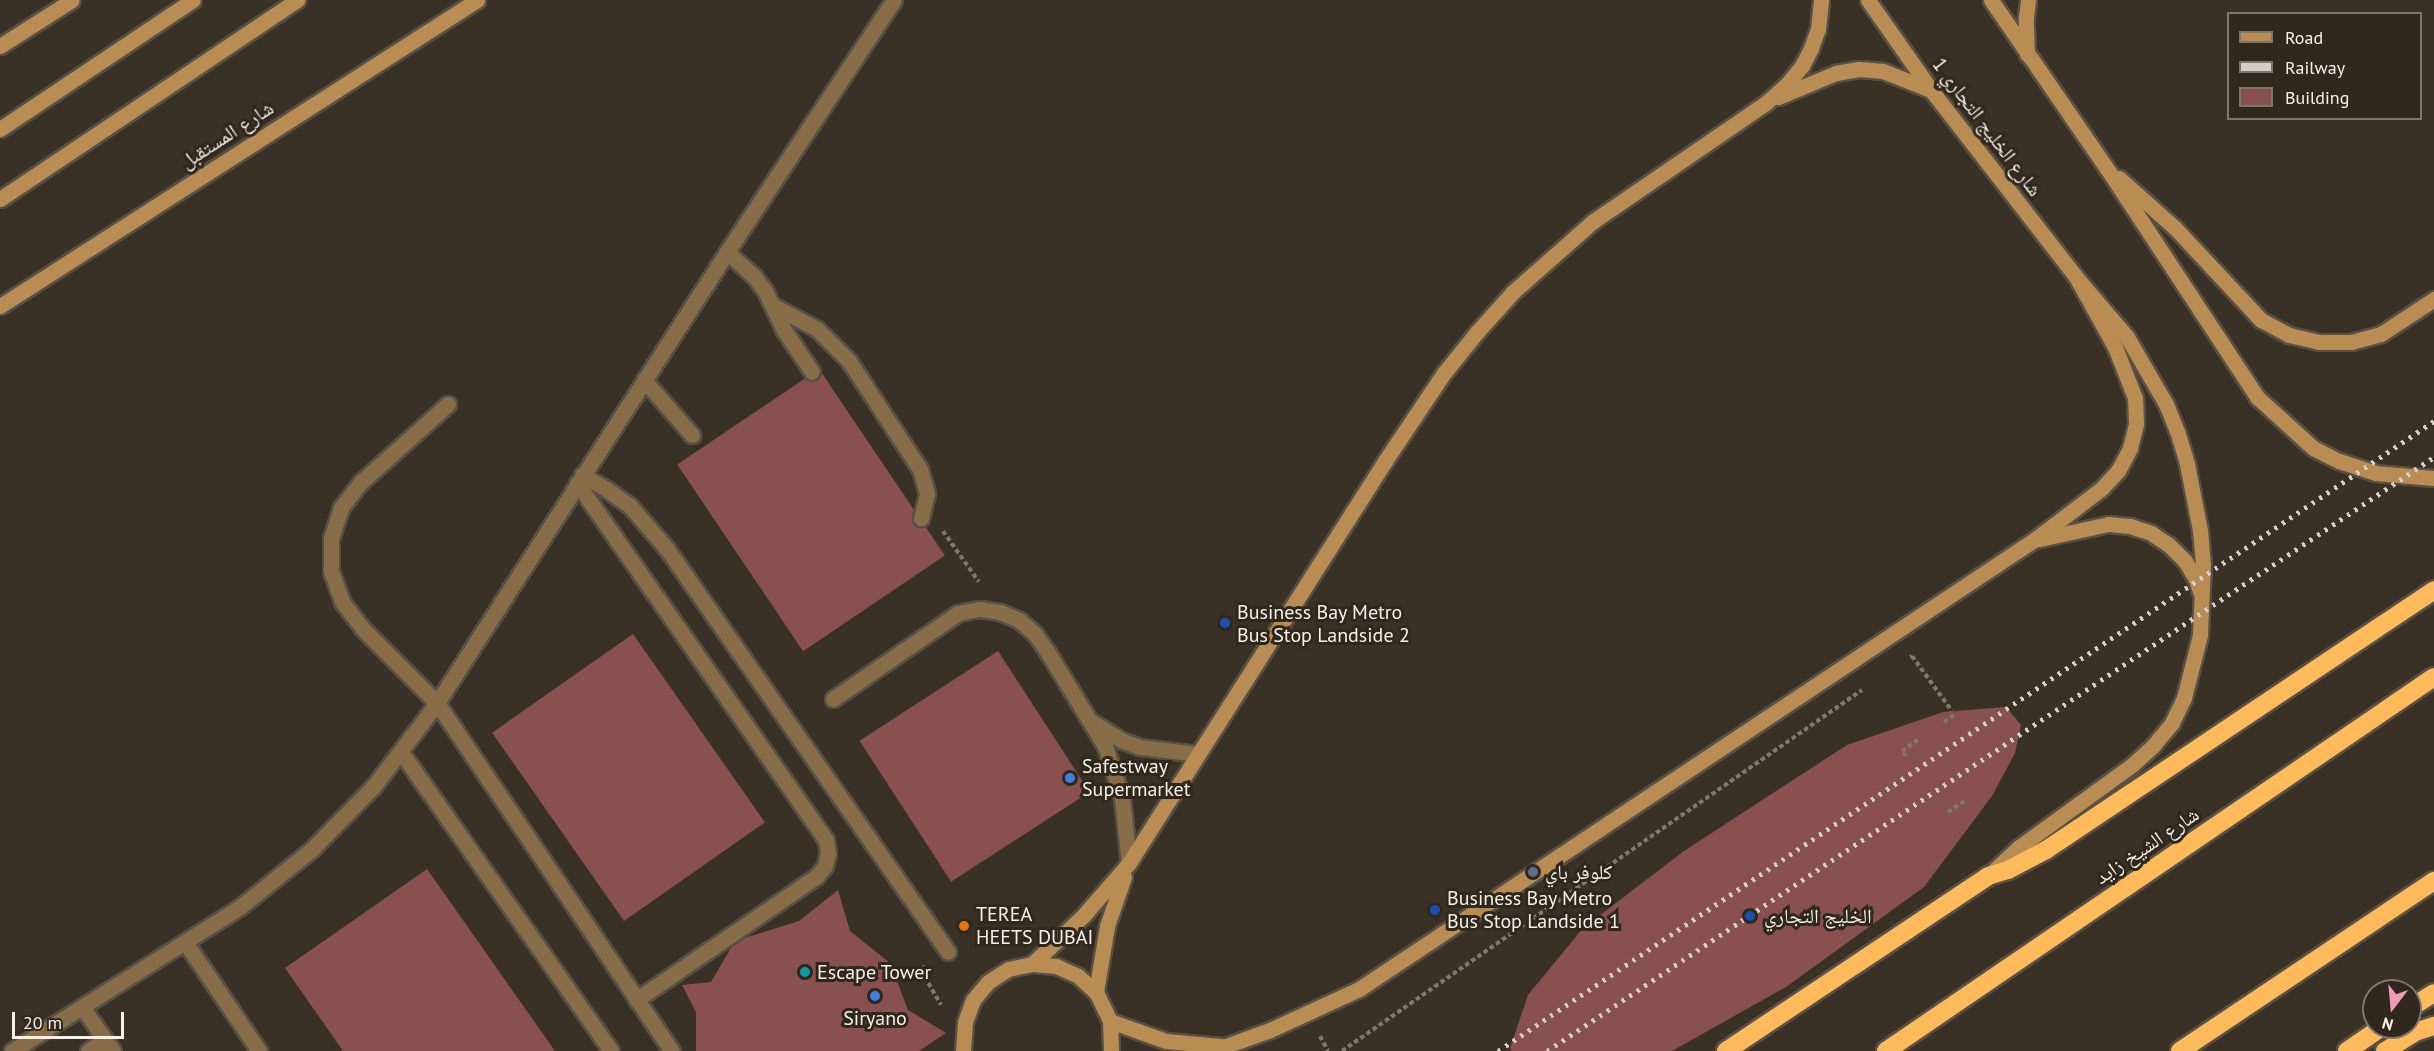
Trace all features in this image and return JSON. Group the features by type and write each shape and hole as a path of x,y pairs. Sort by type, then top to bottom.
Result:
{"highway":[{"path":"1726,1051 1988,876 2008,870 2046,850 2434,590"},
{"name":"شارع الشيخ زايد","path":"1886,1051 2434,677"},
{"path":"2180,1051 2434,881"},
{"path":"2385,1051 2415,1032 2434,1026"},
{"path":"2347,1051 2364,1039"}],"street":[{"path":"0,46 72,0"},
{"path":"0,129 192,0"},
{"path":"0,199 297,0"},
{"name":"شارع المستقبل","path":"0,306 477,0"},
{"path":"12,1051 240,907 310,851 373,787 437,703 726,252 894,0"},
{"path":"1032,964 1083,916 1129,863 1408,425 1444,373 1477,332 1513,292 1592,222 1767,102 1802,66 1818,29 1821,0"},
{"name":"شارع الخليج التجاري 1","path":"1868,0 1931,90 2076,278"},
{"path":"1991,0 2108,170 2257,397 2313,448 2339,461 2375,473 2434,478"},
{"path":"2027,54 2028,0"},
{"path":"1767,102 1836,73 1859,69 1883,71 1931,90"},
{"path":"2108,170 2168,222 2261,320 2289,335 2319,342 2350,342 2381,334 2434,299"},
{"path":"726,252 754,276 774,306 784,330 812,372"},
{"path":"1110,1021 1166,1041 1218,1049 1308,1013 1359,989 2034,540 2102,489 2118,471 2130,448 2136,424 2135,398 2127,374 2076,278"},
{"path":"1988,876 2019,847 2132,765 2153,746 2172,723 2184,698 2193,670 2203,600 2200,530 2187,464 2174,424 2148,370 2127,337 2076,278"},
{"path":"774,306 817,329 849,361 920,469 925,481 924,512"},
{"path":"644,380 692,435"},
{"path":"448,404 361,482 341,508 331,539 331,572 342,602 362,628 437,703 672,1051"},
{"path":"579,479 630,506 667,549 946,948"},
{"path":"579,479 826,840 828,853 825,866 817,876 636,1000"},
{"path":"2034,540 2108,524 2130,526 2151,533 2169,544 2185,561 2196,579 2203,600"},
{"path":"833,699 958,613 979,609 1000,612 1019,620 1035,634 1091,721 1115,771 1122,798 1129,863 1107,926 1096,992"},
{"path":"1091,721 1123,741 1140,747 1198,754"},
{"path":"401,752 611,1051"},
{"path":"185,942 259,1051"},
{"path":"964,1049 964,1022 973,1000 988,982 1008,969 1032,964 1056,966 1078,976 1096,992 1110,1021 1110,1051"},
{"path":"82,1007 109,1045 88,1051"}],"path":[{"path":"924,512 1000,612"},
{"path":"1902,662 1912,656 1953,713 1944,722"},
{"path":"1342,1051 1863,690"},
{"path":"1906,756 1902,751 1918,739"},
{"path":"1948,812 1966,800"},
{"path":"944,1009 921,970 946,948"},
{"path":"1308,1013 1328,1051"}],"building":[{"path":"819,369 945,556 803,651 677,465"},
{"path":"633,634 765,822 624,921 492,733"},
{"path":"998,651 1089,792 951,882 860,741"},
{"name":"الخليج التجاري","path":"2006,707 2021,725 2015,753 1992,796 1924,887 1786,987 1672,1051 1512,1051 1510,1048 1528,995 1583,928 1684,851 1847,745 1943,712"},
{"path":"427,869 555,1051 343,1051 285,968"},
{"name":"Escape Tower","path":"838,890 850,931 890,963 908,1010 946,1033 919,1051 696,1051 696,1012 682,985 711,982 735,941 799,921"}],"railway":[{"path":"1498,1051 2434,421"},
{"path":"1547,1051 2434,457"}],"place":[{"name":"Business Bay Metro Bus Stop Landside 2","path":"1225,623"},
{"name":"Safestway Supermarket","path":"1070,778"},
{"name":"كلوفر باي","path":"1533,872"},
{"name":"Business Bay Metro Bus Stop Landside 1","path":"1435,910"},
{"name":"الخليج التجاري","path":"1750,916"},
{"name":"TEREA HEETS DUBAI","path":"964,926"},
{"name":"Escape Tower","path":"805,972"},
{"name":"Siryano","path":"875,996"}]}
